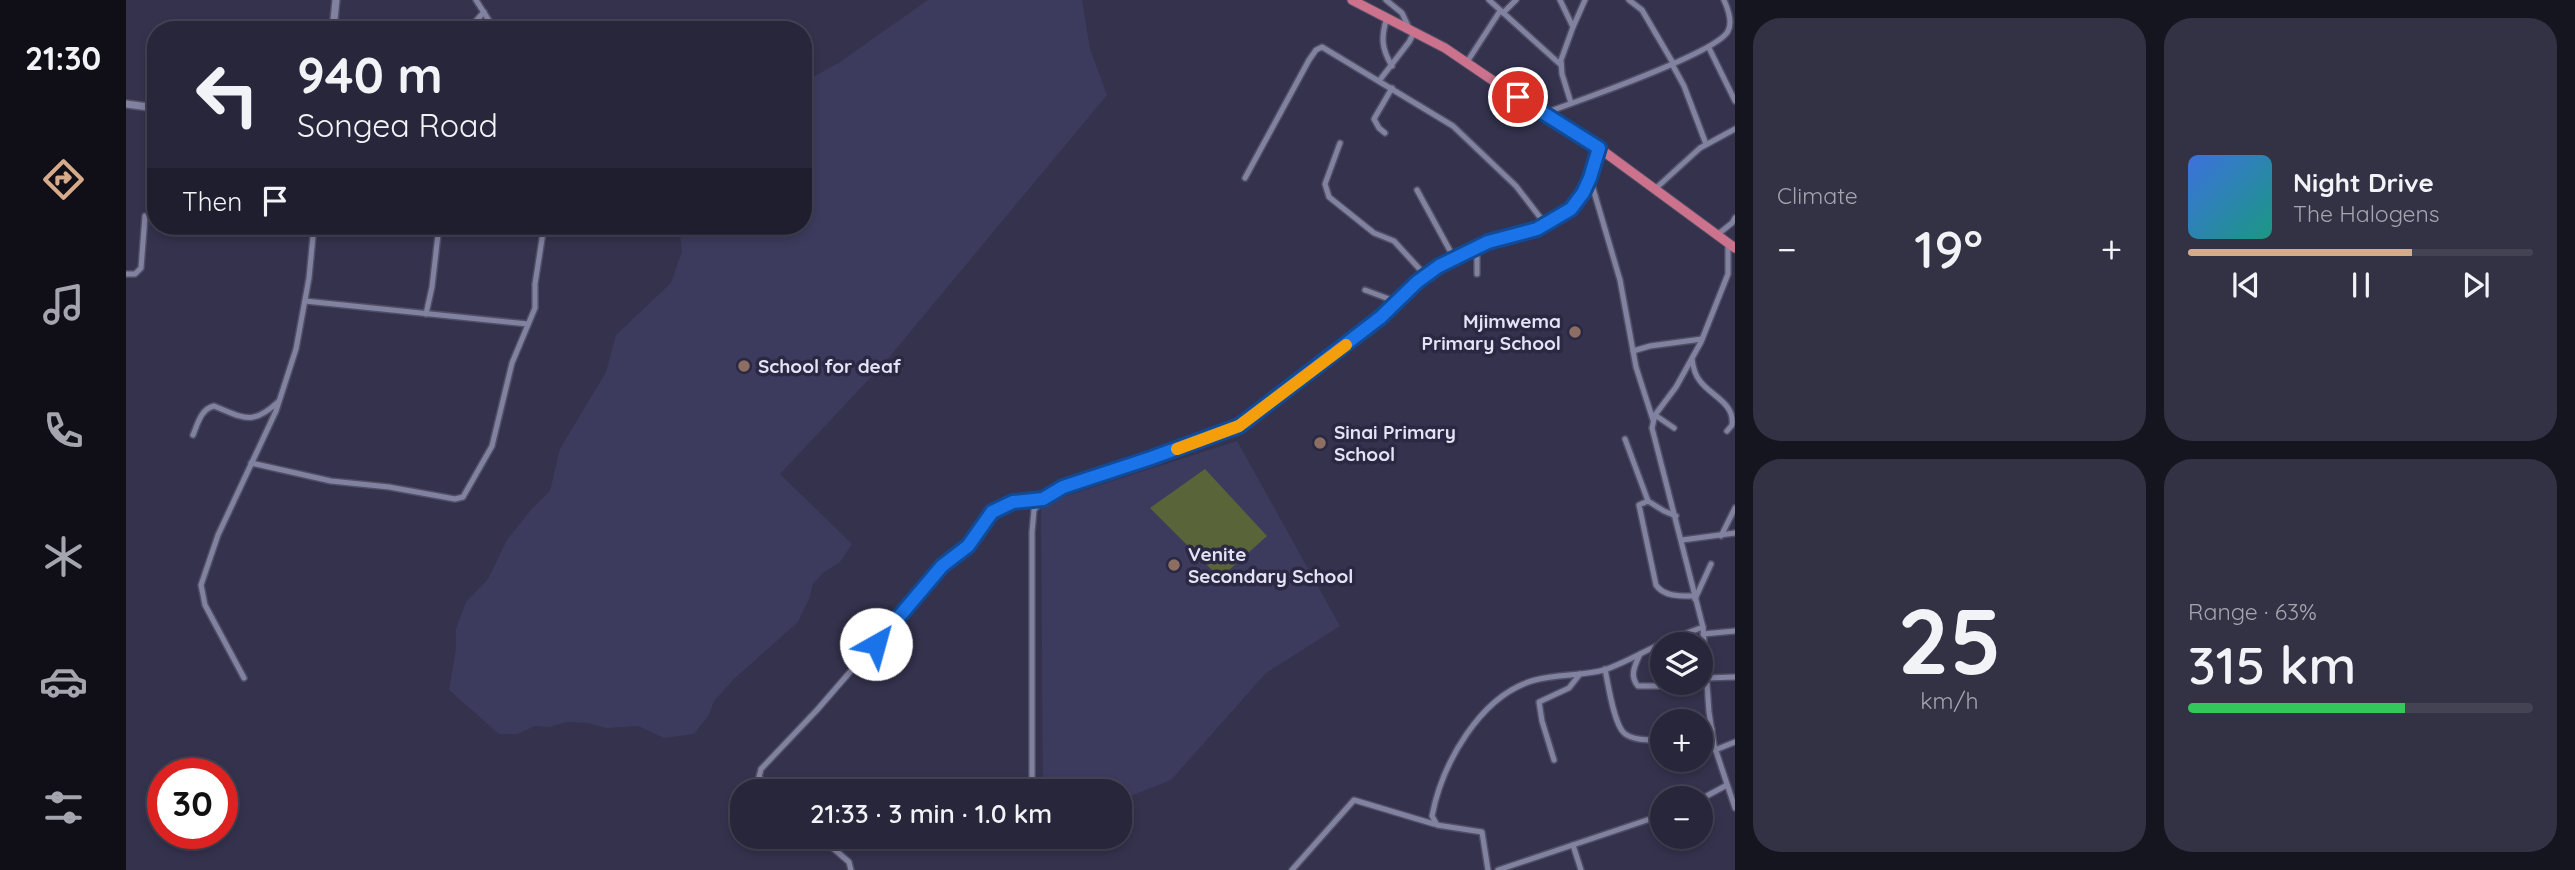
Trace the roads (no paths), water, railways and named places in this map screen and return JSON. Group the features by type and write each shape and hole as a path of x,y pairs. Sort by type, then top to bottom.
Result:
{"highway":[{"path":"1352,0 1412,30 1466,62 1542,114 1599,148 1731,246"}],"street":[{"path":"334,21 336,0"},
{"path":"476,0 490,21"},
{"path":"1379,81 1392,66 1412,30 1402,13 1386,0"},
{"path":"1489,0 1561,65"},
{"path":"1466,62 1501,12 1516,0"},
{"path":"1560,0 1573,27"},
{"path":"1571,103 1561,65 1585,0"},
{"path":"1629,0 1642,10 1684,86 1706,144"},
{"path":"1542,114 1614,88 1709,48 1729,30 1732,13 1724,0"},
{"path":"476,21 484,12"},
{"path":"1387,17 1381,40 1392,66"},
{"path":"1245,178 1316,50 1322,47 1437,114 1464,135 1516,186 1546,225"},
{"path":"1709,48 1735,101"},
{"path":"1385,133 1374,119 1392,88"},
{"path":"126,104 147,107"},
{"path":"1654,190 1706,144 1735,129"},
{"path":"1340,143 1325,184 1329,197 1374,233 1394,241 1426,276"},
{"path":"1032,779 1032,532 1034,510 1043,499 1063,487 1239,426 1353,340 1426,276 1477,246 1546,225 1571,209 1590,178 1599,148"},
{"path":"1590,178 1620,280 1633,351 1654,418 1654,440 1676,516 1703,630"},
{"path":"1417,190 1454,258"},
{"path":"126,274 135,274 141,268 145,216"},
{"path":"1717,235 1735,218"},
{"path":"244,678 205,605 201,585 218,535 280,400 296,349 313,235"},
{"path":"426,314 438,235"},
{"path":"251,463 331,481 389,487 455,499 463,497 492,446 512,363 535,308 543,235"},
{"path":"1477,246 1477,274"},
{"path":"1654,418 1702,339 1728,274 1731,246"},
{"path":"1364,290 1397,302"},
{"path":"305,301 528,324"},
{"path":"1633,351 1702,339"},
{"path":"1692,359 1701,383 1724,402 1732,413 1732,425 1727,431"},
{"path":"193,435 202,414 209,407 257,418 280,400"},
{"path":"1654,418 1674,428"},
{"path":"1625,439 1648,501 1676,516"},
{"path":"761,779 761,769 817,710 942,566 968,546 992,512 1013,502 1043,499"},
{"path":"1648,501 1639,505 1639,512 1656,585 1659,590 1674,595 1694,597"},
{"path":"1721,536 1735,508"},
{"path":"1682,540 1735,533"},
{"path":"1694,597 1711,564"},
{"path":"1437,825 1432,816 1439,789 1467,734 1486,709 1520,685 1559,675 1605,669 1703,630 1735,631"},
{"path":"1640,654 1633,675 1634,681 1638,686 1650,686"},
{"path":"1605,669 1617,722 1624,733 1638,739 1650,740"},
{"path":"1554,760 1539,702 1569,688 1580,674"},
{"path":"1713,678 1735,677"},
{"path":"1713,736 1715,750 1735,807"},
{"path":"1715,750 1735,742"},
{"path":"1713,793 1727,785"},
{"path":"1292,870 1354,800 1437,825 1482,832 1488,870"},
{"path":"1498,870 1650,819"},
{"path":"1573,845 1581,870"},
{"path":"834,849 849,862 851,870"}],"place":[{"name":"Mjimwema Primary School","path":"1575,332"},
{"name":"School for deaf","path":"744,366"},
{"name":"Sinai Primary School","path":"1320,443"},
{"name":"Venite Secondary School","path":"1174,565"}]}
